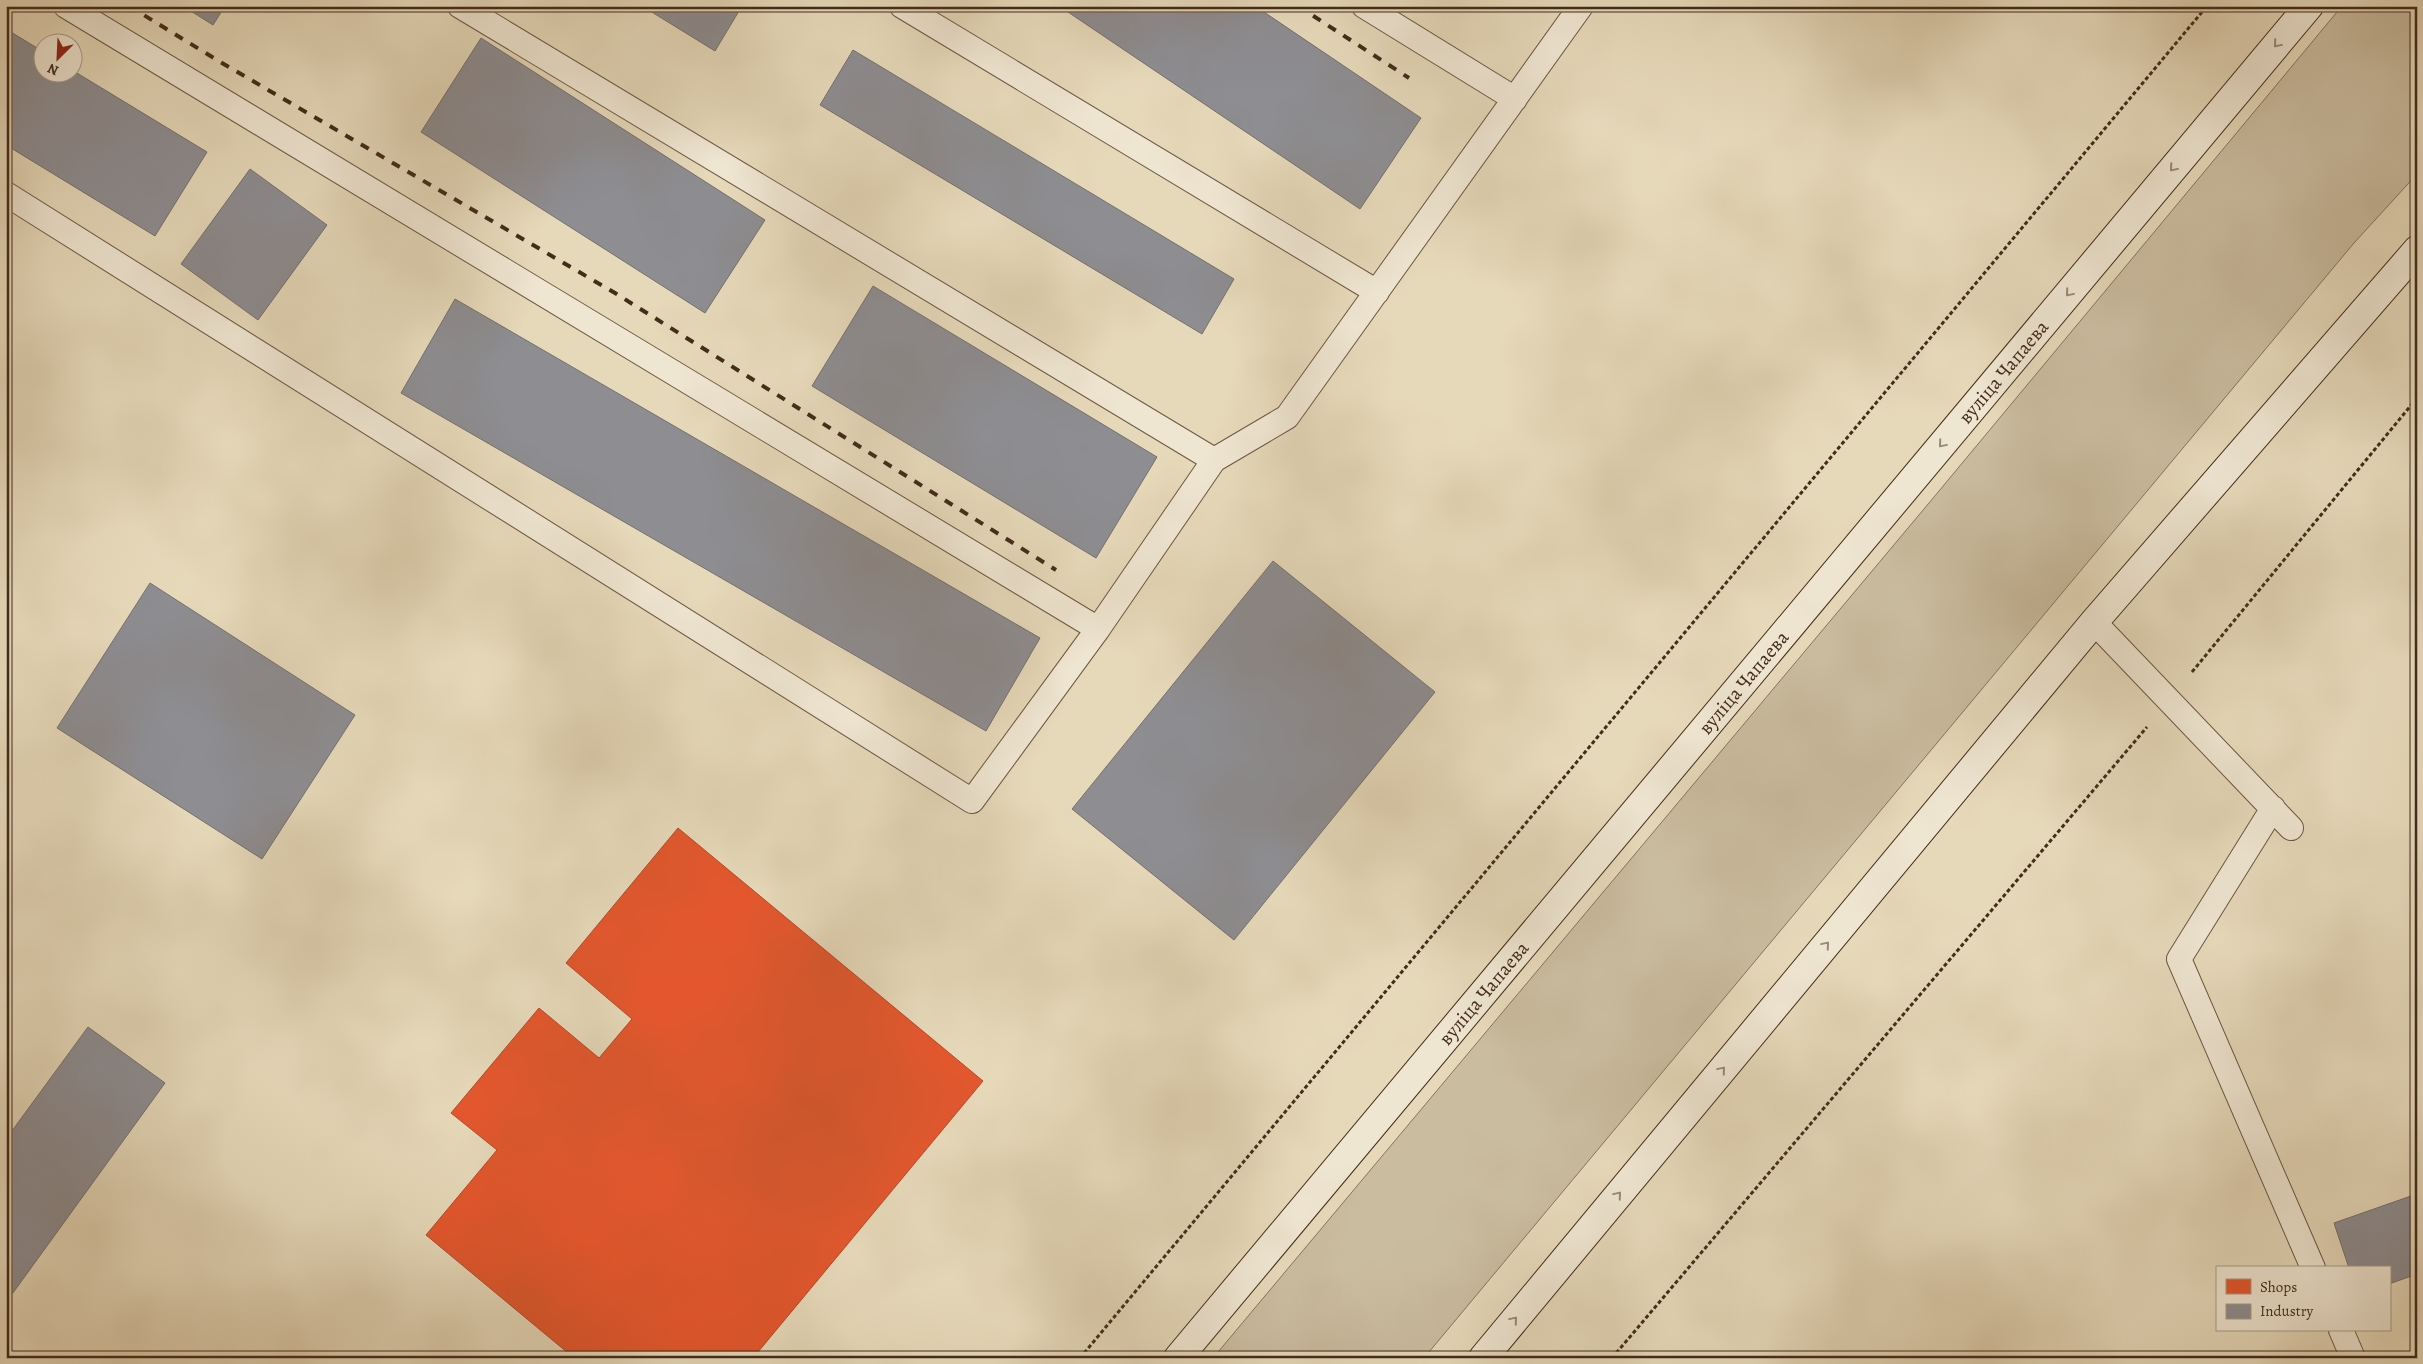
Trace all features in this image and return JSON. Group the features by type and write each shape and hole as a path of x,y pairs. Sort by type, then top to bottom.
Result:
{"main road":[{"name":"вуліца Чапаева","path":"1178,1358 2309,6"},
{"path":"1483,1358 2094,622 2417,250"}],"lane":[{"path":"66,6 1098,629"},
{"path":"460,6 1214,460"},
{"path":"902,6 1377,292"},
{"path":"1364,6 1515,98"},
{"path":"6,194 972,801 1098,629 1214,460 1287,417 1581,6"},
{"path":"2094,622 2291,828"},
{"path":"2272,808 2179,959 2312,1266"},
{"path":"2342,1332 2353,1358"}],"path":[{"path":"1080,1358 2207,6"},
{"path":"1612,1358 2169,700 2417,398"}],"shaded area":[{"path":"2342,6 2417,6 2417,174 2354,243 1424,1358 1213,1358 1934,497"}],"building: Shops":[{"path":"678,828 983,1081 753,1358 574,1358 426,1235 497,1150 451,1113 539,1008 599,1058 632,1019 566,963"}],"building: Industry":[{"path":"183,6 225,6 213,25"},
{"path":"642,6 742,6 715,51"},
{"path":"1068,6 1255,6 1421,118 1360,209 1065,10"},
{"path":"6,29 32,45 32,82 82,82 82,76 207,152 155,236 6,145"},
{"path":"481,38 765,220 705,313 421,132"},
{"path":"853,50 1234,279 1202,334 820,105"},
{"path":"250,169 327,225 258,320 181,264"},
{"path":"873,286 1157,457 1096,558 812,386"},
{"path":"455,299 1040,638 986,731 401,393"},
{"path":"1273,561 1435,692 1234,940 1072,809"},
{"path":"150,583 355,715 262,859 57,728"},
{"path":"88,1027 165,1083 10,1297 6,1294 6,1139"},
{"path":"2411,1196 2417,1213 2417,1274 2390,1284 2390,1266 2348,1266 2334,1223"}],"railway":[{"path":"129,6 217,60 615,293 1056,570"},
{"path":"1298,6 1409,78"}]}
